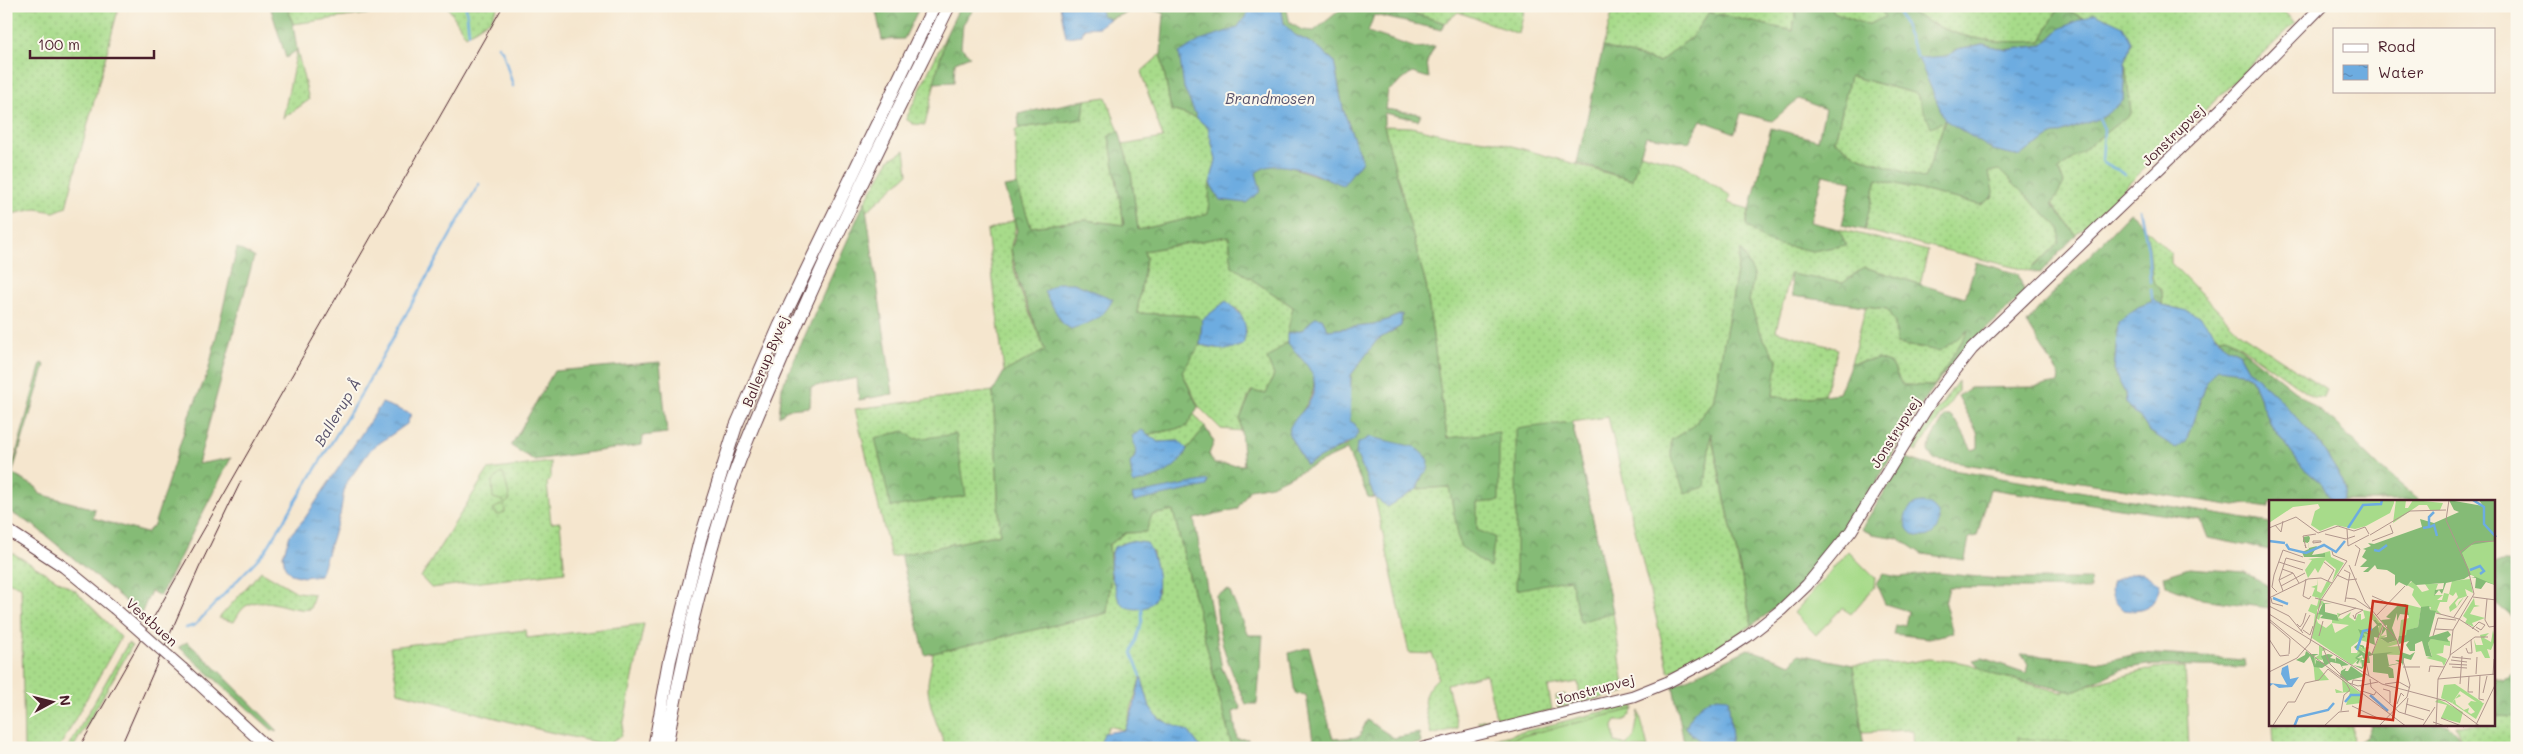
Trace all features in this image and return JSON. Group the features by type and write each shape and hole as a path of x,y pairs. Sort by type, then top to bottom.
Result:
{"main road":[{"name":"Ballerup Byvej","path":"654,748 670,660 700,540 736,426 780,325 934,6"},
{"name":"Ballerup Byvej","path":"666,748 680,666 706,566 731,486 754,425 829,252 949,6"}],"street":[{"name":"Jonstrupvej","path":"1422,748 1633,696 1668,682 1720,655 1748,636 1780,610 1807,585 1851,531 1931,401 1972,349 2212,117 2322,6"},
{"name":"Vestbuen","path":"6,529 64,567 114,608 268,748"}],"green space":[{"path":"6,6 119,6 66,207 54,212 36,209 6,215"},
{"path":"270,6 287,6 293,24 297,50 286,58"},
{"path":"287,6 426,6 293,24"},
{"path":"447,6 498,6 491,19 466,36"},
{"path":"875,6 920,6 904,39 882,40"},
{"path":"960,6 976,6 963,24 961,47 970,56 955,62 954,82 934,83 946,35"},
{"path":"1101,6 1253,6 1237,28 1184,88 1197,118 1171,110 1161,54 1164,13 1141,7 1110,19 1101,15"},
{"path":"1281,6 1286,6 1290,23 1302,30 1314,31 1340,10 1337,6 1390,6 1445,23 1442,30 1374,15 1368,32 1416,48 1435,46 1427,62 1429,78 1412,73 1388,91 1385,109 1421,114 1418,120 1384,113 1384,126 1426,285 1447,438 1499,432 1499,501 1477,503 1477,530 1495,537 1490,568 1460,546 1449,487 1417,489 1423,473 1356,453 1375,498 1368,497 1347,450 1271,485 1250,489 1237,509 1194,519 1222,668 1241,709 1233,712 1237,739 1248,739 1247,748 1232,748 1173,511 1152,515 1146,532 1125,533 1109,545 1111,573 1107,613 925,655 901,555 1000,534 993,391 1004,372 1045,350 1019,284 1011,249 1017,230 1004,187 1017,185 1031,227 1085,220 1124,225 1109,136 1119,131 1131,172 1138,230 1208,214 1210,183 1220,200 1263,166 1283,165 1343,184 1362,161 1343,109 1334,61 1313,44 1295,35 1284,24","holes":["1229,236 1232,266 1293,307 1287,334 1304,329 1322,318 1328,330 1374,325 1402,314 1401,326 1377,340 1351,375 1348,445 1306,464 1288,433 1309,401 1314,383 1313,375 1307,363 1287,342 1267,359 1274,375 1266,394 1252,391 1240,419 1244,465 1214,464 1209,454 1214,442 1205,427 1183,456 1130,463 1146,435 1186,427 1198,407 1182,372 1200,345 1202,320 1197,316 1137,313 1146,258 1144,251"]},
{"path":"1390,6 1525,6 1519,34 1458,12 1445,23"},
{"path":"1614,6 1796,6 1793,31 1709,12 1692,37 1659,62 1603,47"},
{"path":"1796,6 1831,6 1834,12 1867,25 1885,17 1879,6 1906,6 1907,10 1941,28 1972,38 2004,42 2041,41 2059,6 2085,19 2061,28 2043,45 2006,50 1983,44 1957,49 1948,56 2047,132 2123,101 2125,63 2131,113 2058,170 2064,183 2052,204 2076,235 2040,273 2029,271 2059,243 2060,228 1999,170 1989,172 1994,196 1981,205 1877,179 1864,230 1842,225 1852,181 1823,175 1810,222 1839,229 1846,245 1813,251 1768,243 1746,225 1771,128 1818,140 1825,109 1798,99 1772,121 1741,113 1735,133 1701,120 1689,142 1646,136 1632,180 1577,163 1603,47 1659,62 1692,37 1709,12 1793,31","holes":["1850,76 1917,94 1931,127 1945,121 1925,179 1857,156 1835,141"]},
{"path":"1831,6 1879,6 1886,17 1867,25 1833,12"},
{"path":"1906,6 2059,6 2041,41 2004,42 1972,38 1941,28 1907,10"},
{"path":"2059,6 2279,6 2295,23 2076,235 2052,203 2064,183 2058,170 2131,113 2125,63 2131,42 2095,13 2085,19"},
{"path":"946,35 925,125 913,124 906,119"},
{"path":"297,50 309,100 283,118"},
{"path":"1161,54 1171,110 1197,118 1208,128 1216,160 1210,183 1209,214 1138,230 1131,172 1123,145 1163,138 1141,72"},
{"path":"1850,76 1917,94 1945,120 1925,179 1857,156 1835,141"},
{"path":"1106,97 1119,131 1109,136 1124,225 1085,220 1031,227 1017,185 1015,131 1019,128 1083,119 1085,100"},
{"path":"1085,100 1083,119 1019,128 1018,114"},
{"path":"1384,126 1412,127 1450,136 1495,141 1631,180 1640,153 1686,166 1731,196 1728,203 1749,209 1746,225 1845,245 1839,229 1928,251 1920,284 1864,267 1843,283 1790,275 1776,331 1838,349 1824,395 1786,400 1779,396 1773,396 1777,360 1762,336 1749,301 1754,275 1741,251 1713,402 1692,427 1671,440 1710,430 1752,625 1705,655 1669,672 1608,417 1572,422 1613,612 1625,692 1558,708 1556,696 1565,694 1566,699 1580,696 1578,682 1548,687 1552,710 1480,727 1478,721 1496,717 1486,674 1447,684 1458,728 1431,735 1424,704 1427,692 1438,678 1437,665 1432,654 1409,653 1375,498 1388,506 1417,489 1448,487 1447,438 1426,285"},
{"path":"905,150 908,174 867,211 865,201 890,159"},
{"path":"1999,169 2060,228 2059,243 2029,271 1864,230 1877,179 1981,205 1993,195 1989,172"},
{"path":"865,201 893,394 859,400 857,378 811,387 810,407 789,409 779,416 782,387"},
{"path":"2130,213 2137,219 2146,233 2150,251 2152,278 2162,292 2162,305 2143,305 2118,322 2114,372 2125,393 2126,403 2149,431 2186,441 2207,381 2217,368 2241,372 2251,378 2271,425 2301,466 2322,484 2330,500 2269,500 2269,507 2247,504 2235,506 1933,459 1928,451 1933,436 1945,416 1950,416 1958,424 1972,450 1978,448 1978,434 1958,396 1970,388 2035,387 2058,383 2059,375 2027,323 2038,309"},
{"path":"1014,220 1015,233 1011,250 1016,276 1045,351 1004,372 987,231"},
{"path":"2146,229 2171,254 2171,263 2240,333 2326,389 2323,398 2313,397 2226,336 2219,337 2194,315 2162,305 2162,292 2152,278"},
{"path":"1229,236 1232,266 1293,307 1287,342 1267,359 1274,375 1266,394 1251,391 1240,419 1241,431 1221,429 1199,407 1182,372 1200,345 1226,350 1247,333 1239,311 1226,301 1202,320 1197,316 1137,313 1146,258 1144,251"},
{"path":"237,248 254,257 198,464 231,458 160,596 151,591 141,614 33,525 6,510 6,479 15,458 41,363 45,365 12,474 36,487 40,494 95,509 93,518 146,533 154,525 189,416 208,372"},
{"path":"1741,250 1754,275 1749,301 1762,336 1777,360 1773,396 1779,396 1786,400 1839,393 1851,363 1877,359 1892,364 1902,385 1934,386 1969,330 1940,351 1896,344 1895,323 1887,309 1793,296 1790,274 1843,283 1864,267 1965,298 1976,262 2018,274 2025,293 1971,344 1946,371 1904,433 1847,532 1827,558 1804,583 1752,625 1711,433 1705,487 1685,493 1671,457 1671,440 1692,427 1713,402"},
{"path":"1866,306 1887,309 1895,323 1896,344 1970,328 1934,386 1902,385 1892,364 1877,359 1851,363"},
{"path":"2226,336 2335,423 2381,468 2419,500 2342,500 2346,492 2343,481 2320,444 2278,397 2248,369 2239,353 2226,347 2219,337"},
{"path":"660,362 667,433 643,436 642,445 534,460 511,446 554,371"},
{"path":"1958,381 1958,391 1916,452 1911,448"},
{"path":"993,391 1000,534 891,557 855,409"},
{"path":"1194,414 1205,427 1187,449 1179,441 1158,442 1146,435 1186,427"},
{"path":"1572,422 1613,612 1580,622 1570,579 1516,590 1516,429"},
{"path":"904,431 915,439 956,434 966,496 891,507 875,438"},
{"path":"1906,458 1935,467 2269,523 2269,550 2208,538 2201,520 1990,489 1977,536 1969,538 1965,560 1922,554 1898,538 1872,534 1861,529"},
{"path":"551,462 551,478 547,483 551,523 560,522 565,572 431,588 421,577 488,470"},
{"path":"500,474 504,475 510,500 504,504 505,512 500,515 496,514 493,509 504,501 493,498 492,482"},
{"path":"1173,511 1232,748 1201,748 1189,732 1159,719 1150,707 1141,676 1125,730 1109,726 1100,745 1102,748 946,748 929,699 928,683 933,653 1107,613 1111,573 1120,602 1158,592 1153,552 1130,541 1114,547 1109,559 1109,545 1125,533 1145,532 1151,515"},
{"path":"6,549 77,592 121,637 59,748 24,748 21,586 6,582"},
{"path":"1848,551 1875,578 1874,587 1851,614 1842,608 1816,635 1794,613"},
{"path":"2496,563 2517,563 2517,621 2496,604"},
{"path":"2189,568 2244,572 2269,586 2269,608 2201,599 2166,585 2164,576"},
{"path":"261,571 297,592 314,594 310,609 261,602 246,606 234,622 219,618"},
{"path":"1938,573 1999,579 2090,579 2091,589 1949,587 1945,604 1953,633 1929,638 1893,634 1895,626 1905,625 1908,611 1885,604 1876,584 1883,574 1899,577"},
{"path":"1229,590 1248,635 1263,635 1257,704 1246,704 1229,664 1221,638 1216,595"},
{"path":"644,624 621,736 608,745 541,730 398,692 390,647 525,630 527,638"},
{"path":"187,642 216,668 278,731 272,730 179,647"},
{"path":"128,643 132,646 73,748 68,748"},
{"path":"1309,647 1333,739 1359,737 1367,720 1394,738 1419,733 1421,743 1401,748 1293,748 1313,740 1306,695 1295,694 1289,653"},
{"path":"1748,649 1791,664 1799,654 1853,665 1864,748 1685,748 1673,686"},
{"path":"2141,653 2245,660 2246,667 2147,665 2122,669 2073,692 1991,674 1980,668 1973,660 1983,658 2026,673 2028,664 2021,654 2101,662"},
{"path":"1928,659 1978,666 1993,674 2060,692 2155,668 2185,667 2189,748 1913,748 1912,730 1862,732 1853,665 1905,663"},
{"path":"2517,671 2517,717 2496,716 2496,678 2504,680"},
{"path":"1633,704 1634,709 1505,740 1494,739"},
{"path":"1634,709 1627,718 1622,721 1616,721 1613,726 1615,742 1626,745 1634,738 1639,711 1648,748 1505,748 1505,740"},
{"path":"2496,716 2517,716 2517,748 2464,748 2455,726 2496,726"},
{"path":"2273,726 2352,726 2353,748 2274,748"},
{"path":"2449,726 2456,733 2464,748 2357,748 2356,744 2366,737 2371,727"},
{"path":"2018,738 2091,744 2091,748 2063,748 2063,745 2041,743 2041,748 2019,748"}],"water":[{"path":"1060,6 1101,6 1101,15 1110,19 1099,27 1084,28 1082,35 1066,37"},
{"name":"Brandmosen","path":"1253,6 1281,6 1284,24 1295,35 1313,44 1334,61 1343,109 1362,161 1343,185 1286,166 1264,168 1256,173 1261,191 1246,203 1220,200 1210,183 1216,160 1208,128 1197,118 1184,88 1179,53 1203,39 1237,28"},
{"path":"2095,13 2123,26 2131,42 2125,63 2123,101 2103,117 2052,136 2019,156 1993,150 1945,120 1918,58 1948,56 1957,49 1983,44 2006,50 2043,45 2061,28"},
{"path":"1057,283 1074,283 1113,299 1105,311 1096,319 1071,329 1063,324 1044,292"},
{"path":"2152,298 2162,305 2187,311 2201,317 2226,347 2239,353 2248,369 2278,397 2320,444 2343,481 2346,492 2342,500 2330,500 2322,484 2301,466 2271,425 2251,378 2241,372 2217,369 2207,381 2186,441 2176,448 2149,431 2126,403 2125,393 2114,372 2118,322 2138,307 2151,302"},
{"path":"1226,301 1240,315 1245,325 1246,331 1243,345 1226,350 1200,345 1202,320"},
{"path":"1402,314 1401,326 1377,340 1351,375 1350,421 1355,424 1358,433 1354,440 1306,465 1288,433 1293,422 1312,397 1314,379 1306,364 1287,342 1287,334 1304,329 1315,317 1322,318 1328,330 1374,325"},
{"path":"382,403 411,414 407,424 371,449 345,485 340,515 320,575 303,577 291,574 285,567 283,555 290,535 305,518"},
{"path":"1142,430 1158,442 1179,441 1187,449 1183,457 1171,469 1133,484 1130,463 1135,457 1136,451 1132,436"},
{"path":"1370,437 1415,447 1429,460 1428,471 1423,474 1417,489 1388,507 1375,498 1356,453 1357,444"},
{"path":"1208,480 1207,486 1134,502 1132,495"},
{"path":"1922,503 1934,508 1939,520 1934,532 1922,537 1910,532 1905,520 1910,508"},
{"path":"1130,541 1147,543 1157,571 1157,593 1153,601 1147,607 1137,609 1132,609 1120,602 1110,570 1110,561 1114,547"},
{"path":"2141,572 2160,584 2158,592 2148,607 2131,611 2123,610 2113,597 2111,590 2113,581 2132,573"},
{"path":"1141,676 1150,707 1159,719 1189,732 1201,748 1102,748 1100,745 1104,733 1125,730 1134,706"},
{"path":"1717,697 1728,698 1732,736 1729,748 1713,748 1709,743 1704,744 1691,734 1686,727 1698,708 1707,701"}],"waterway":[{"path":"1896,6 1918,58"},
{"path":"466,7 469,33"},
{"name":"Ballerup Å","path":"498,46 503,52 513,86"},
{"path":"2099,118 2104,129 2102,161 2125,175"},
{"name":"Ballerup Å","path":"186,628 195,625 266,550 363,391 479,184"},
{"path":"2140,209 2148,249 2150,282"},
{"path":"2151,289 2152,298"},
{"path":"1141,676 1132,653 1142,621 1142,609"}],"tram line":[{"path":"79,748 503,6"},
{"path":"120,748 199,568 241,481"}]}
